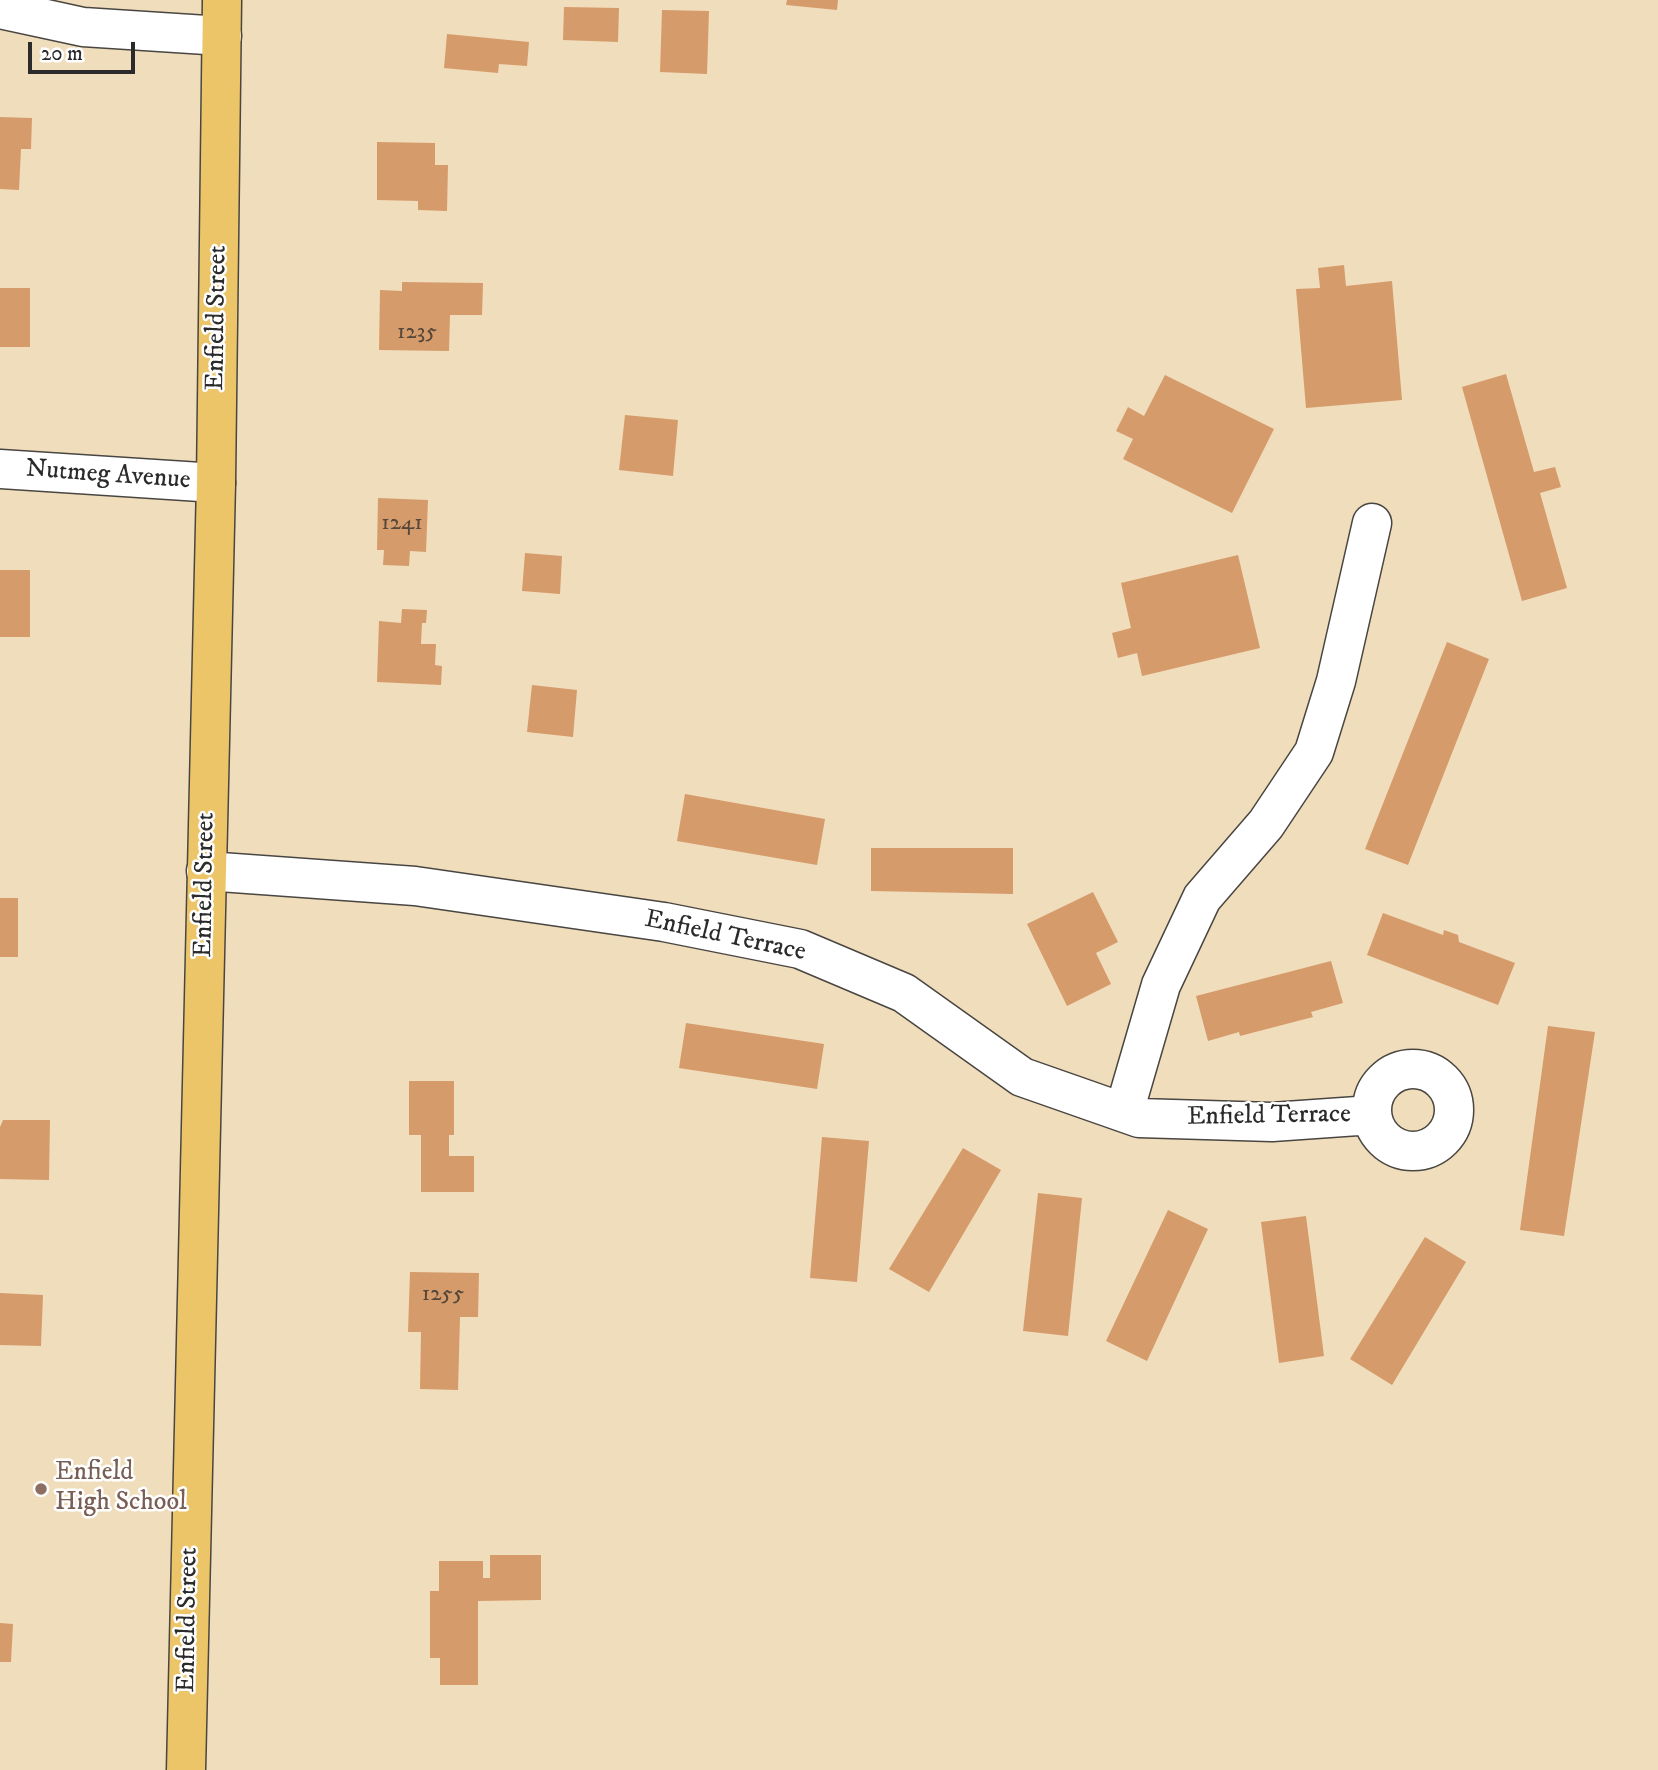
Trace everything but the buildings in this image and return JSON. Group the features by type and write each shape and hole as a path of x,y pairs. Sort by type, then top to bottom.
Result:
{"main road":[{"name":"Enfield Street","path":"186,1770 216,483 222,18"}],"street":[{"path":"0,9 83,27 222,18"},
{"name":"Nutmeg Avenue","path":"0,469 216,483"},
{"path":"1124,1112 1161,985 1202,898 1266,824 1314,752 1336,681 1372,523"},
{"name":"Enfield Terrace","path":"206,871 415,886 664,922 800,949 904,993 1022,1077 1139,1118 1272,1122 1372,1115"}],"place":[{"name":"Enfield High School","path":"41,1489"}]}
